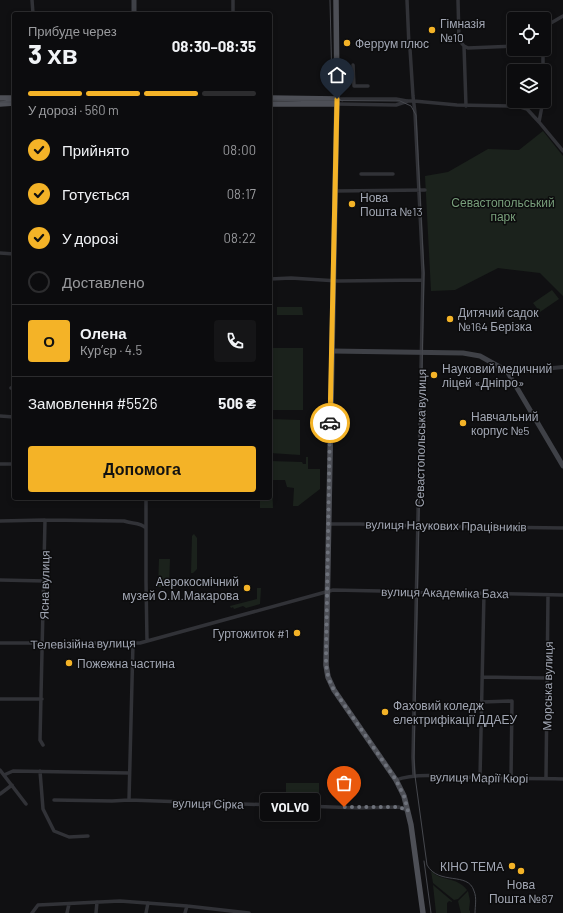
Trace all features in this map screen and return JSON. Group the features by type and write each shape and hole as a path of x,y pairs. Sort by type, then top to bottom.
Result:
{"main road":[{"path":"134,0 134,12"},
{"path":"336,0 337,102 326,665 329,680 396,780 404,796 408,811 423,913"},
{"path":"0,98 12,98"},
{"path":"272,98 337,102"},
{"path":"272,104 337,102"},
{"path":"0,104 12,103"},
{"path":"332,351 472,353 486,359 507,371 563,466"}],"street":[{"path":"32,0 33,12"},
{"path":"233,0 233,12"},
{"name":"Севастопольська вулиця","path":"407,0 420,190 423,280 416,591 414,776"},
{"path":"458,0 460,40 464,46 466,106"},
{"path":"551,23 563,16"},
{"path":"464,46 468,48 507,46"},
{"path":"353,64 354,86 368,86"},
{"path":"337,102 396,105 408,101 414,101 466,106 522,107 527,109 563,151"},
{"path":"538,122 541,108"},
{"path":"361,174 392,174"},
{"path":"335,191 425,190"},
{"path":"0,253 12,254"},
{"path":"272,280 291,278 333,280 423,280"},
{"path":"507,371 514,372 563,368"},
{"path":"0,416 12,417"},
{"path":"0,464 12,464"},
{"path":"146,500 147,641"},
{"name":"Ясна вулиця","path":"43,745 40,740 45,581 45,520"},
{"path":"0,521 124,521 137,523 146,528"},
{"name":"вулиця Наукових Працівників","path":"328,524 563,528"},
{"path":"0,580 45,581"},
{"name":"вулиця Академіка Баха","path":"327,592 338,590 563,595"},
{"name":"Телевізійна вулиця","path":"0,643 133,643 147,641 327,592"},
{"path":"480,778 484,593"},
{"name":"Морська вулиця","path":"546,778 548,595"},
{"path":"129,800 133,643"},
{"path":"482,677 548,678"},
{"path":"0,698 42,699"},
{"path":"482,702 512,701 511,778"},
{"path":"0,770 26,804"},
{"path":"4,775 13,771 129,773"},
{"path":"40,772 43,809 54,831 69,837 88,836"},
{"name":"вулиця Марії Кюрі","path":"396,780 403,777 414,776 563,779"},
{"path":"0,794 12,785"},
{"name":"вулиця Сірка","path":"54,800 112,802 129,800 360,808 399,807 408,811"},
{"path":"32,913 38,905 120,901 187,906 249,913"},
{"path":"96,913 97,902"},
{"path":"146,913 148,903"},
{"path":"67,913 69,904"},
{"path":"185,913 187,906"}],"green space":[{"name":"Севастопольський парк","path":"543,131 563,156 563,296 540,273 498,268 455,290 431,291 425,176 448,172 488,149 519,150"},
{"path":"552,290 559,299 540,312 533,303"},
{"path":"277,307 302,307 303,315 277,315"},
{"path":"272,348 303,348 303,410 272,410"},
{"path":"272,419 300,420 300,455 272,453"},
{"path":"306,457 308,457 308,469 320,469 320,489 298,506 293,506 294,488 287,487 285,480 272,480 272,461 302,462 303,464 306,464"},
{"path":"272,480 273,508 260,508 260,500 272,500"},
{"path":"194,534 197,538 197,569 191,573 192,536"},
{"path":"159,559 170,559 169,587 158,587"},
{"path":"257,588 261,588 260,604 246,608 243,606 234,609 233,607 231,608 230,606 257,599"},
{"path":"286,783 319,783 319,800 286,800"},
{"path":"431,871 440,877 458,883 467,890 458,899 454,900 433,883"},
{"path":"433,885 452,901 447,903 447,913 436,913"},
{"path":"468,891 470,913 461,913 458,901"}],"tram line":[{"path":"330,0 332,86 335,96 342,101"},
{"path":"272,100 400,101 411,106 416,115 424,273 414,758 415,776 427,865 432,871 439,875 466,881 471,885 476,902 475,913"},
{"path":"0,102 12,102"},
{"path":"424,861 431,913"}],"way so far":[{"path":"330,423 327,672 334,690 401,788 408,811 399,807 344,807"}],"place":[{"name":"Гімназія №10","path":"432,30"},
{"name":"Феррум плюс","path":"347,43"},
{"name":"Нова Пошта №13","path":"352,204"},
{"name":"Дитячий садок №164 Берізка","path":"450,319"},
{"name":"Науковий медичний ліцей «Дніпро»","path":"434,375"},
{"name":"Навчальний корпус №5","path":"463,423"},
{"name":"Аерокосмічний музей О.М.Макарова","path":"247,588"},
{"name":"Гуртожиток #1","path":"297,633"},
{"name":"Пожежна частина","path":"69,663"},
{"name":"Фаховий коледж електрифікації ДДАЕУ","path":"385,712"},
{"name":"VOLVO","path":"344,807"},
{"name":"КІНО ТЕМА","path":"512,866"},
{"name":"Нова Пошта №87","path":"521,871"}],"route":[{"path":"330,423 337,99"}]}
